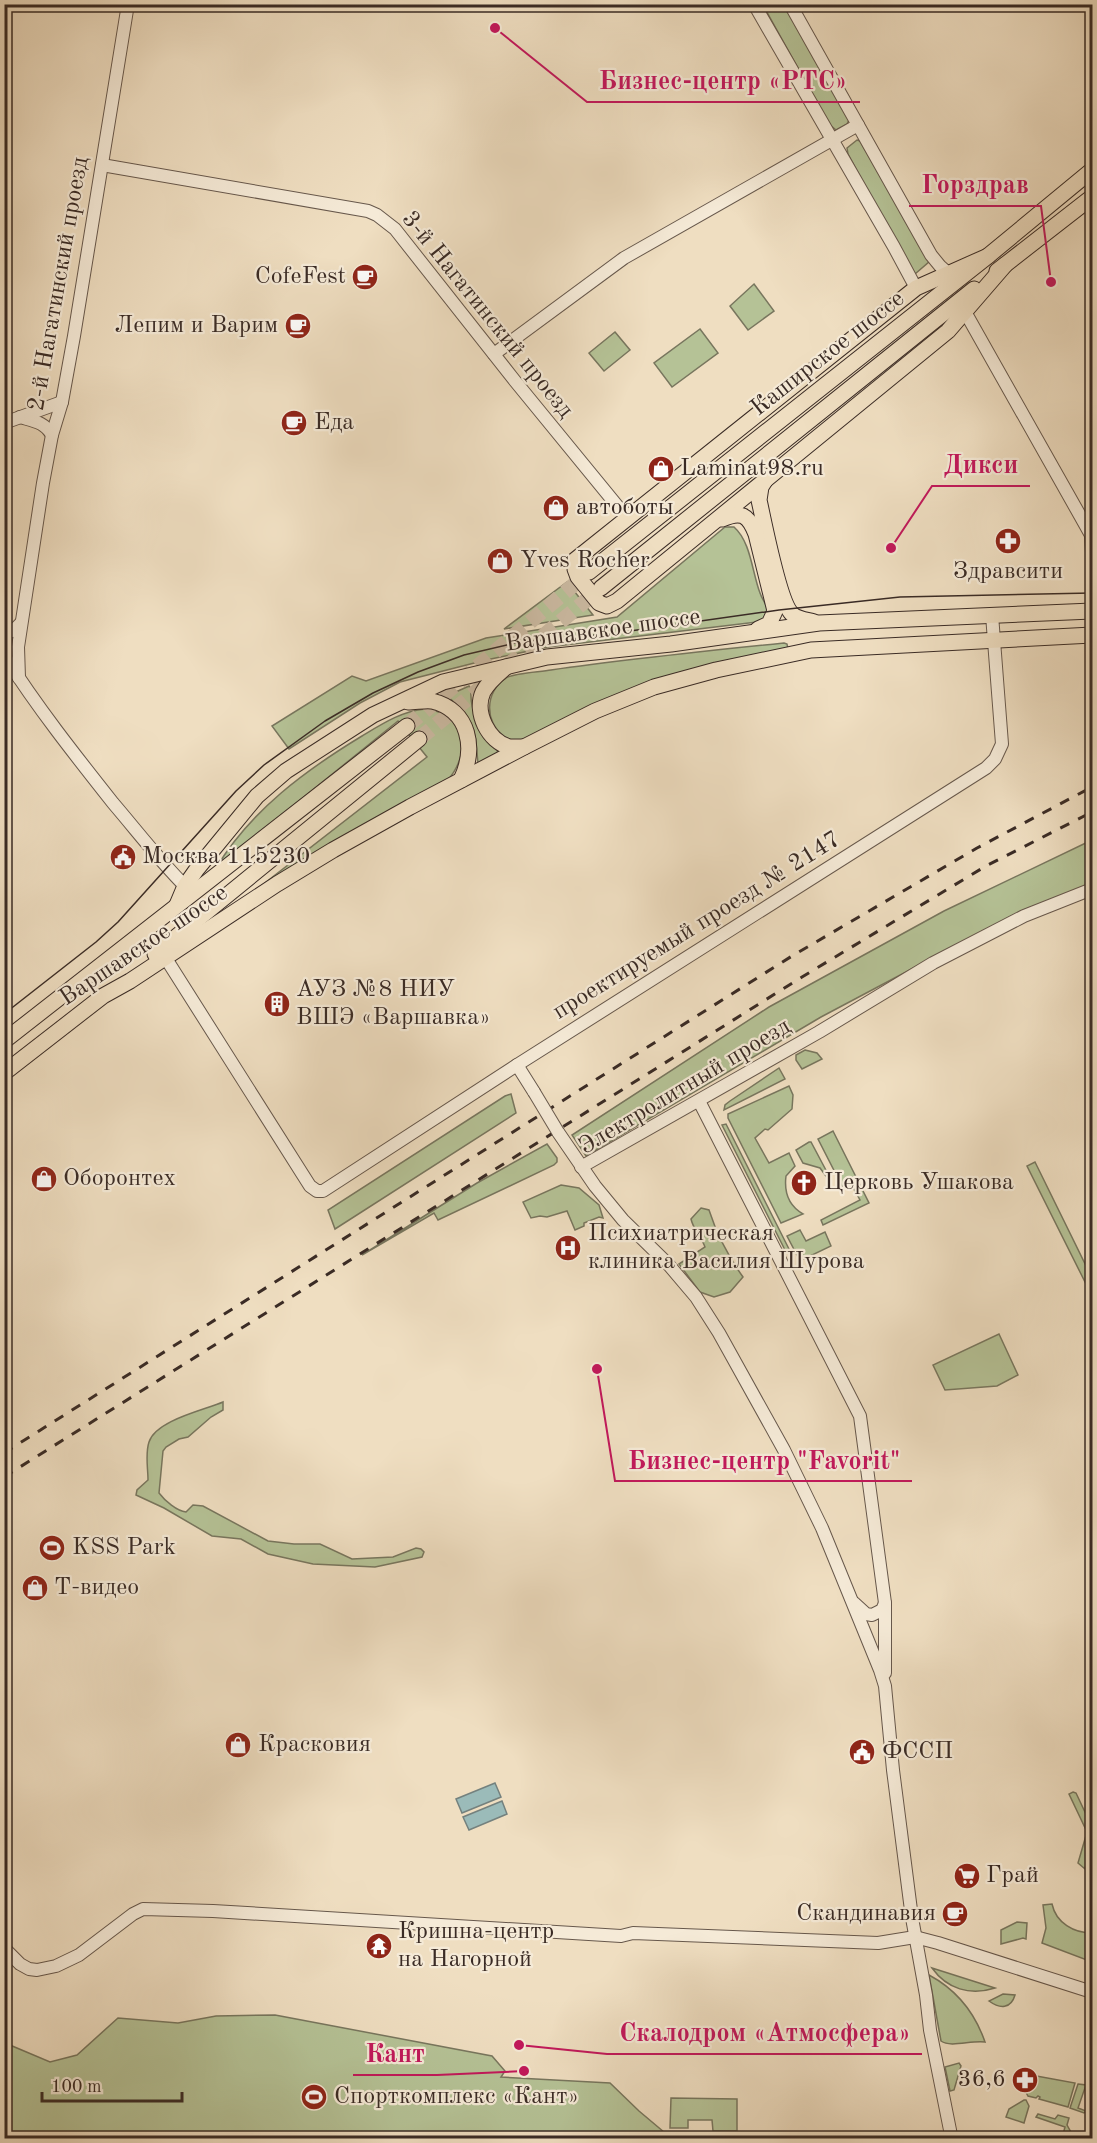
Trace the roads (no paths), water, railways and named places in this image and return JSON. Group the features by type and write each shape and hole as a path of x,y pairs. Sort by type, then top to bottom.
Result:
{"main road":[{"name":"Каширское шоссе","path":"589,572 988,256 1092,170"},
{"name":"Каширское шоссе","path":"601,588 1092,197"},
{"path":"988,256 916,288 575,560 574,569 578,577 599,603 607,606 617,601 948,331 1005,265"},
{"path":"770,475 760,487 759,500 782,597 791,614 819,623"},
{"path":"716,521 734,513 743,515 751,522 756,534 775,611 769,624 753,631"},
{"name":"Варшавское шоссе","path":"4,1041 177,905 197,869 257,796 286,771 373,715 443,682 547,657 671,644 819,623 1092,611"},
{"name":"Варшавское шоссе","path":"4,1073 103,996 130,981 333,850 461,780 595,711 645,691 716,670 811,650 1092,635"},
{"path":"506,667 493,678 483,693 482,721 490,734 508,747 524,747"},
{"path":"399,702 431,701 450,709 465,724 470,743 468,765 461,780"},
{"path":"177,905 407,726"},
{"path":"103,996 419,739"}],"street":[{"name":"2-й Нагатинский проезд","path":"19,678 18,647 21,623 52,435 62,402 128,4"},
{"path":"754,4 916,288"},
{"path":"790,4 931,255 948,273"},
{"path":"494,354 624,258 858,125"},
{"name":"3-й Нагатинский проезд","path":"102,165 368,211 377,215 395,229 628,519"},
{"path":"964,310 1091,535 1092,552"},
{"path":"4,423 62,402"},
{"path":"20,417 43,424 48,427 52,435"},
{"name":"проектируемый проезд № 2147","path":"165,957 310,1186 317,1191 323,1191 517,1065 986,768 996,759 1002,744 992,615"},
{"path":"4,633 13,631 21,623"},
{"path":"4,655 64,742 162,862 186,886"},
{"name":"Электролитный проезд","path":"950,2139 915,1937 894,1779 885,1686 822,1528 784,1450 713,1324 696,1297 675,1272 623,1220 581,1167 819,1032 933,963 1024,916 1092,890"},
{"path":"517,1065 581,1167"},
{"path":"699,1101 860,1416 885,1603 885,1686"},
{"path":"852,1600 866,1614 872,1615 882,1610 885,1603"},
{"path":"4,1948 20,1964 29,1969 37,1970 56,1966 79,1955 132,1914 143,1909 213,1911 621,1936 633,1933 878,1943 915,1937 938,1942 1092,1992"}],"water":[{"path":"495,1783 501,1797 462,1813 456,1799"},
{"path":"502,1801 507,1814 469,1830 463,1817"}],"tunnel":[{"path":"407,726 589,572"},
{"path":"419,739 601,588"}],"tram line":[{"path":"4,1014 118,922 236,791 264,765 325,721 373,693 418,672 464,655 515,643 616,633 779,610 900,597 1092,593"}],"railway":[{"path":"4,1453 792,956 977,848 1092,787"},
{"path":"4,1477 802,977 986,866 1092,812"}],"place":[{"name":"Бизнес-центр «РТС»","path":"495,28"},
{"name":"CofeFest","path":"365,277"},
{"name":"Горздрав","path":"1051,282"},
{"name":"Лепим и Варим","path":"298,326"},
{"name":"Еда","path":"294,423"},
{"name":"Laminat98.ru","path":"661,469"},
{"name":"автоботы","path":"556,508"},
{"name":"Здравсити","path":"1008,541"},
{"name":"Дикси","path":"891,548"},
{"name":"Yves Rocher","path":"500,561"},
{"name":"Москва 115230","path":"123,857"},
{"name":"АУЗ №8 НИУ ВШЭ «Варшавка»","path":"277,1004"},
{"name":"Оборонтех","path":"44,1179"},
{"name":"Церковь Ушакова","path":"804,1183"},
{"name":"Психиатрическая клиника Василия Шурова","path":"568,1248"},
{"name":"Бизнес-центр \"Favorit\"","path":"597,1369"},
{"name":"KSS Park","path":"52,1548"},
{"name":"Т-видео","path":"35,1588"},
{"name":"Красковия","path":"238,1745"},
{"name":"ФССП","path":"862,1752"},
{"name":"Грай","path":"967,1876"},
{"name":"Скандинавия","path":"955,1914"},
{"name":"Кришна-центр на Нагорной","path":"379,1946"},
{"name":"Скалодром «Атмосфера»","path":"519,2045"},
{"name":"Кант","path":"524,2071"},
{"name":"36,6","path":"1025,2080"},
{"name":"Спорткомплекс «Кант»","path":"314,2097"}]}
